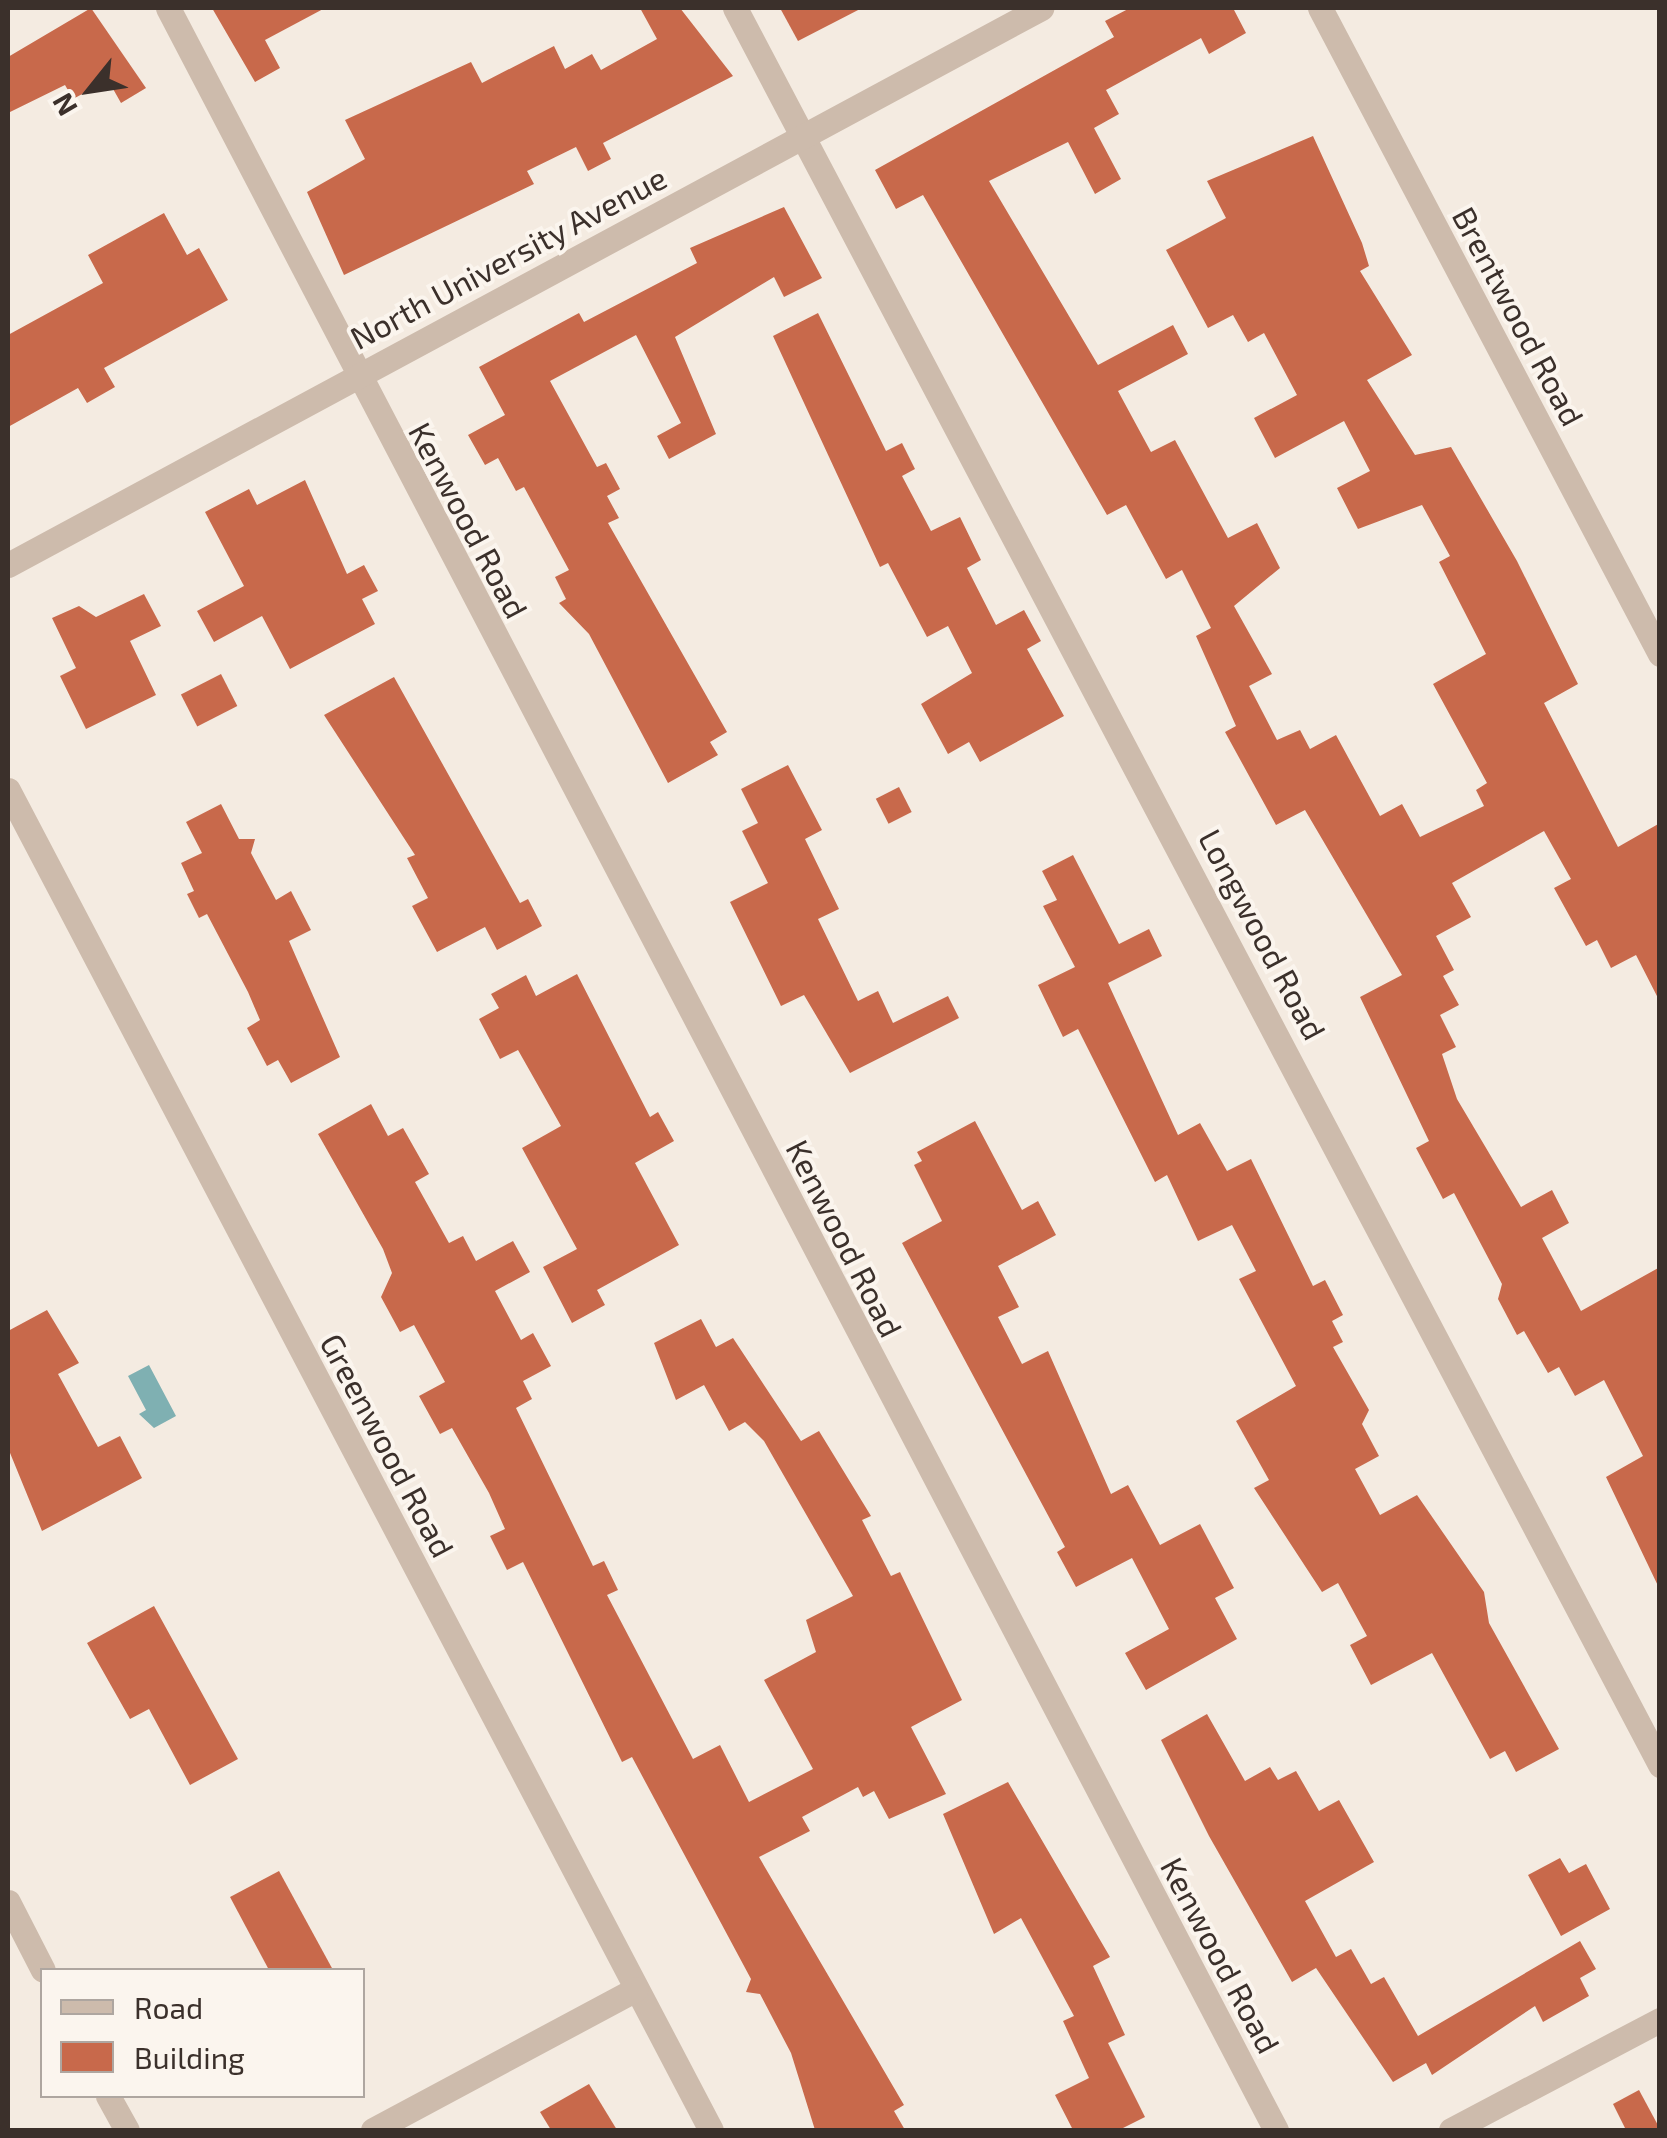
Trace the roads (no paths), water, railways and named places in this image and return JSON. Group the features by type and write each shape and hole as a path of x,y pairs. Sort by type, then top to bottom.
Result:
{"street":[{"name":"Kenwood Road","path":"168,8 354,376 1276,2130"},
{"name":"Longwood Road","path":"734,8 1660,1765"},
{"name":"North University Avenue","path":"8,565 1040,8"},
{"name":"Brentwood Road","path":"1320,8 1660,654"},
{"name":"Greenwood Road","path":"8,790 711,2130"},
{"path":"8,1902 42,1968"},
{"path":"374,2130 636,1989"},
{"path":"1452,2130 1660,2020"},
{"path":"109,2098 126,2130"}],"water":[{"path":"149,1365 176,1416 154,1428 139,1414 146,1410 128,1376"}]}
